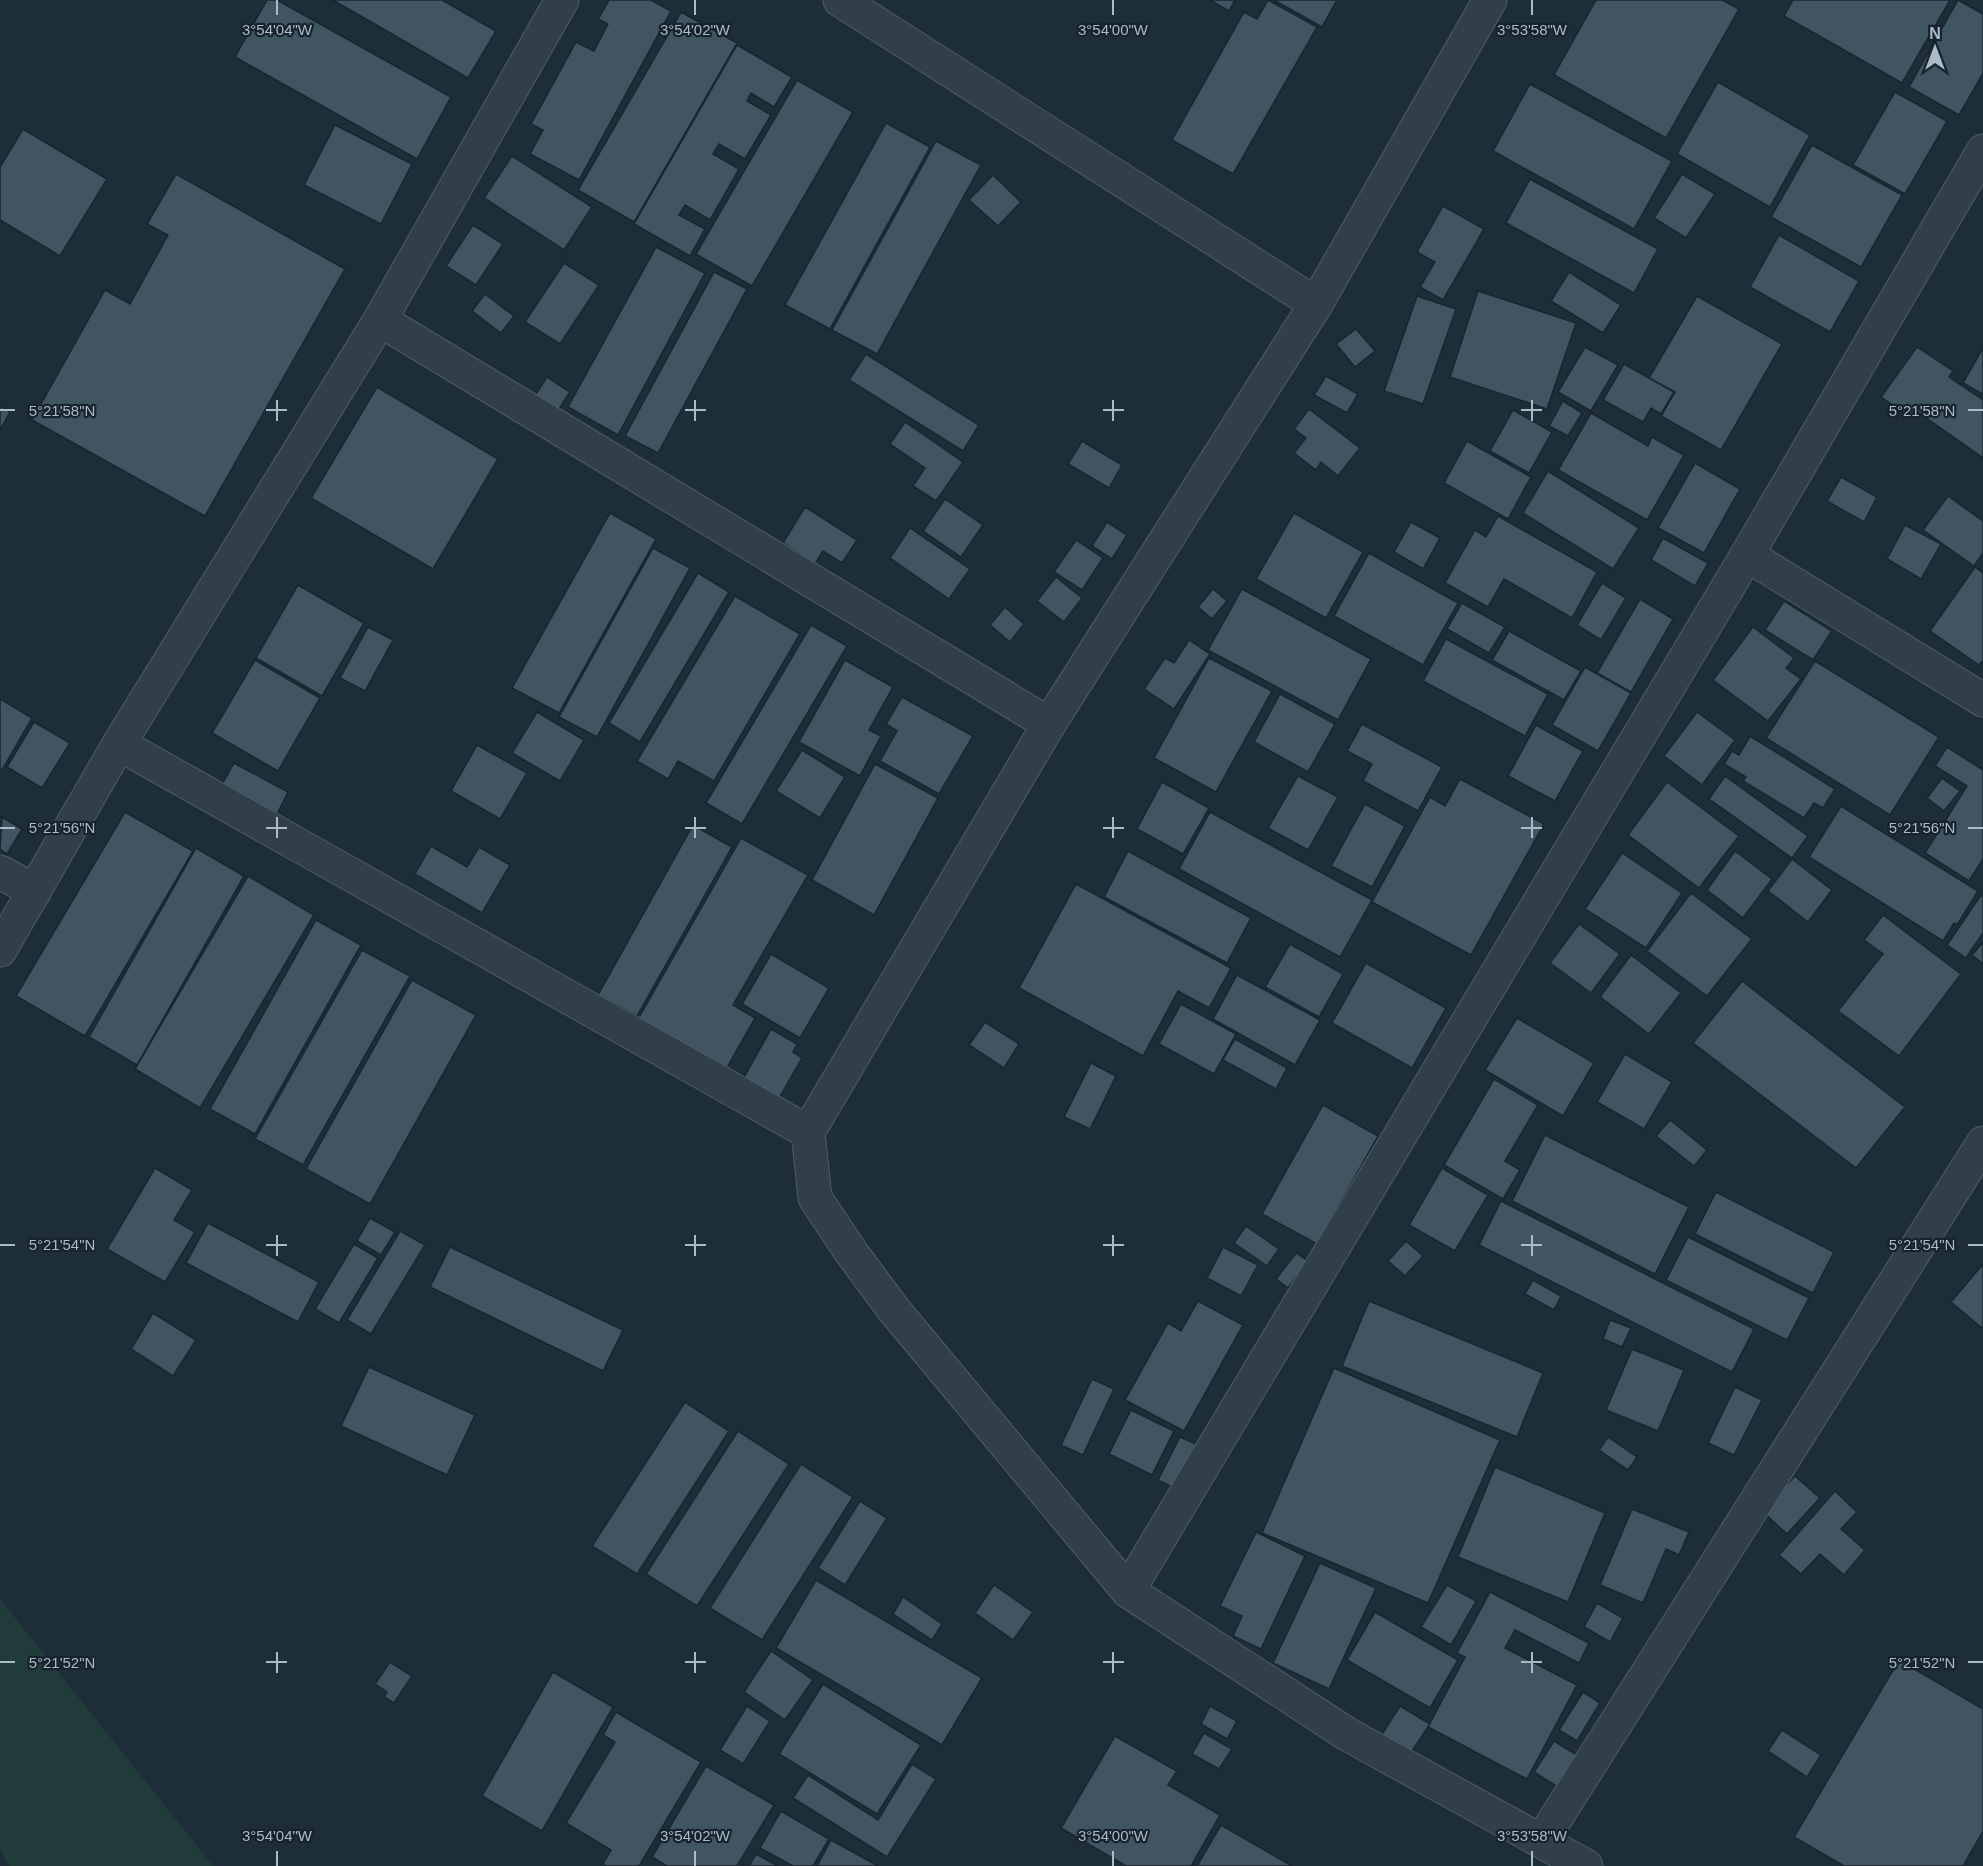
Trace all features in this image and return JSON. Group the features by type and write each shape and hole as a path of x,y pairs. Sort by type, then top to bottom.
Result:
{"street":[{"path":"0,950 119,744 380,320 562,0"},
{"path":"840,0 1316,304"},
{"path":"1490,0 1316,304 1048,724 808,1132 815,1198 851,1252 894,1310 1128,1591 1347,1734 1586,1866"},
{"path":"1128,1591 1747,555 1983,151"},
{"path":"380,320 1048,724"},
{"path":"1747,555 1983,700"},
{"path":"119,744 808,1132"},
{"path":"0,872 35,891"},
{"path":"1542,1840 1983,1143"}],"green space":[{"path":"0,1599 213,1866 9,1866 0,1848"}],"building":[{"path":"267,0 277,0 451,97 417,159 235,57"},
{"path":"333,0 442,0 496,31 468,78"},
{"path":"609,0 651,0 671,11 579,180 530,154 543,130 531,124 576,42 594,51 608,24 598,19"},
{"path":"1210,0 1235,0 1229,11"},
{"path":"1268,0 1317,27 1233,174 1172,140 1244,12 1257,19"},
{"path":"1274,0 1337,0 1322,27"},
{"path":"1596,0 1722,0 1739,9 1666,138 1554,75"},
{"path":"1793,0 1950,0 1902,83 1784,16"},
{"path":"1958,0 1983,14 1983,73 1959,115 1909,87"},
{"path":"681,12 737,43 634,222 578,190"},
{"path":"737,45 792,77 774,107 751,93 747,101 771,115 745,159 719,144 713,154 739,169 710,220 685,205 679,215 705,229 690,256 634,224"},
{"path":"797,80 853,112 752,286 696,254"},
{"path":"1718,82 1810,135 1770,207 1677,154"},
{"path":"1530,84 1672,161 1634,229 1493,151"},
{"path":"1895,92 1947,121 1905,194 1853,165"},
{"path":"886,123 930,147 830,329 785,305"},
{"path":"335,125 412,164 381,224 304,185"},
{"path":"23,129 107,179 60,256 0,220 0,167"},
{"path":"936,141 981,165 877,354 832,330"},
{"path":"1812,145 1902,195 1861,267 1771,217"},
{"path":"512,156 592,207 564,250 484,198"},
{"path":"176,174 345,269 205,516 32,420 105,290 130,304 168,235 147,224"},
{"path":"1682,174 1715,194 1686,238 1654,218"},
{"path":"993,175 1021,202 998,226 969,200"},
{"path":"1530,179 1658,249 1634,293 1506,223"},
{"path":"1443,206 1484,229 1443,300 1420,287 1435,262 1417,252"},
{"path":"473,225 503,244 476,285 446,266"},
{"path":"1779,235 1859,281 1830,332 1750,287"},
{"path":"656,247 705,273 618,435 568,407"},
{"path":"564,263 599,285 560,344 525,322"},
{"path":"714,272 747,289 658,453 625,436"},
{"path":"1569,272 1621,305 1603,333 1551,301"},
{"path":"1478,291 1576,323 1547,409 1450,377"},
{"path":"485,294 514,316 501,333 472,311"},
{"path":"1417,296 1456,309 1423,404 1384,391"},
{"path":"1697,296 1782,344 1721,450 1661,416 1675,392 1649,378"},
{"path":"1356,329 1375,351 1355,367 1336,344"},
{"path":"1585,347 1618,365 1591,411 1558,392"},
{"path":"1917,347 1953,371 1949,377 1983,400 1983,458 1915,410 1910,417 1881,397"},
{"path":"1983,348 1983,394 1963,383"},
{"path":"866,354 979,425 963,451 849,380"},
{"path":"1624,364 1674,392 1661,414 1651,408 1643,422 1603,400"},
{"path":"1326,376 1358,394 1347,413 1314,395"},
{"path":"547,377 570,392 557,412 534,397"},
{"path":"377,387 498,459 433,569 311,498"},
{"path":"1563,401 1582,413 1568,436 1549,426"},
{"path":"0,406 10,412 0,430"},
{"path":"1309,409 1360,448 1338,476 1321,462 1316,470 1294,453 1306,438 1294,429"},
{"path":"1513,410 1552,432 1529,473 1490,451"},
{"path":"1591,413 1648,446 1652,437 1684,455 1647,520 1558,470"},
{"path":"905,422 963,462 936,501 913,486 925,468 890,444"},
{"path":"1082,441 1122,465 1109,488 1068,464"},
{"path":"1467,441 1531,477 1508,519 1444,483"},
{"path":"1695,463 1740,489 1704,553 1658,528"},
{"path":"1548,471 1639,528 1613,569 1523,513"},
{"path":"1841,477 1877,497 1864,522 1827,501"},
{"path":"1948,496 1983,521 1983,553 1974,566 1923,530"},
{"path":"945,499 983,525 961,557 923,531"},
{"path":"805,507 857,540 842,563 823,551 815,564 783,543"},
{"path":"610,513 656,539 559,713 512,688"},
{"path":"1294,513 1363,552 1326,618 1256,579"},
{"path":"1498,516 1597,572 1572,618 1504,579 1488,607 1445,583 1475,530 1486,537"},
{"path":"1107,522 1127,535 1112,559 1092,546"},
{"path":"1411,522 1440,538 1423,569 1394,552"},
{"path":"1905,525 1941,544 1921,579 1887,559"},
{"path":"910,528 970,569 949,599 890,558"},
{"path":"1663,538 1708,563 1695,586 1651,560"},
{"path":"1076,540 1103,558 1082,590 1054,572"},
{"path":"653,548 690,568 597,737 559,717"},
{"path":"1369,553 1458,603 1423,665 1334,616"},
{"path":"1975,567 1983,573 1983,660 1979,665 1930,631"},
{"path":"698,573 729,592 640,742 609,723"},
{"path":"1056,577 1082,598 1064,622 1037,601"},
{"path":"1602,583 1626,598 1601,640 1577,625"},
{"path":"298,585 364,623 322,696 256,658"},
{"path":"1213,589 1227,601 1212,619 1198,607"},
{"path":"1242,589 1371,659 1338,720 1208,650"},
{"path":"735,596 800,634 714,781 678,761 668,779 637,761"},
{"path":"1640,599 1673,619 1631,692 1597,673"},
{"path":"1784,601 1832,631 1813,660 1765,630"},
{"path":"1462,603 1505,627 1489,653 1447,629"},
{"path":"1005,607 1024,624 1010,642 990,625"},
{"path":"811,625 847,646 742,824 706,803"},
{"path":"368,627 393,640 365,691 340,678"},
{"path":"1753,627 1794,658 1786,668 1801,679 1768,721 1713,680"},
{"path":"1509,631 1581,671 1564,700 1492,660"},
{"path":"1446,639 1548,694 1525,736 1423,681"},
{"path":"1189,640 1210,654 1174,709 1144,689 1165,658 1174,663"},
{"path":"1209,658 1272,691 1216,792 1154,758"},
{"path":"255,660 320,698 278,771 212,733"},
{"path":"845,660 893,687 869,730 881,736 860,776 799,742"},
{"path":"1815,661 1939,737 1890,815 1766,738"},
{"path":"1585,667 1631,693 1598,751 1552,725"},
{"path":"1280,694 1335,724 1308,772 1254,742"},
{"path":"902,697 973,736 939,794 880,761 897,731 886,724"},
{"path":"0,699 32,718 2,770 0,769"},
{"path":"537,712 584,740 560,781 512,753"},
{"path":"1697,712 1735,740 1702,785 1664,756"},
{"path":"34,722 70,743 42,788 7,767"},
{"path":"1362,724 1442,767 1418,811 1363,781 1372,764 1347,751"},
{"path":"1536,725 1583,751 1555,801 1508,776"},
{"path":"1750,736 1835,789 1823,808 1814,803 1804,818 1743,781 1746,777 1724,764 1732,751 1739,755"},
{"path":"477,745 527,773 500,819 451,791"},
{"path":"1947,747 1983,770 1983,859 1969,881 1925,853 1967,786 1935,766"},
{"path":"802,750 845,777 820,818 776,791"},
{"path":"234,763 288,792 275,818 220,788"},
{"path":"875,764 938,798 874,915 812,880"},
{"path":"1298,776 1338,797 1308,850 1268,828"},
{"path":"1725,776 1808,836 1792,858 1709,799"},
{"path":"1942,778 1960,791 1944,811 1927,798"},
{"path":"1460,779 1544,824 1471,955 1372,902 1430,797 1445,806"},
{"path":"1162,782 1209,808 1183,854 1137,829"},
{"path":"1667,782 1739,836 1699,888 1628,835"},
{"path":"1365,804 1405,826 1372,887 1331,866"},
{"path":"1841,806 1978,891 1957,925 1954,923 1943,941 1809,857"},
{"path":"125,812 193,851 85,1036 16,996"},
{"path":"1210,812 1372,900 1340,957 1179,869"},
{"path":"2,817 22,829 7,854 0,849"},
{"path":"693,825 732,847 637,1016 598,995"},
{"path":"741,838 808,875 733,1005 755,1018 725,1071 637,1021"},
{"path":"431,846 467,867 479,847 510,865 482,913 415,874"},
{"path":"196,848 244,876 137,1065 89,1037"},
{"path":"1128,851 1251,918 1227,963 1104,897"},
{"path":"1735,851 1772,879 1743,918 1707,890"},
{"path":"1622,853 1682,893 1646,948 1585,909"},
{"path":"1792,859 1832,890 1808,922 1768,891"},
{"path":"248,876 314,915 200,1108 135,1069"},
{"path":"1076,884 1231,968 1209,1008 1178,991 1143,1056 1019,988"},
{"path":"1691,893 1752,939 1707,996 1647,951"},
{"path":"1981,895 1983,897 1983,933 1966,958 1947,945"},
{"path":"1883,915 1961,974 1899,1056 1838,1011 1883,954 1864,940"},
{"path":"316,920 361,945 255,1134 210,1109"},
{"path":"1579,924 1620,954 1591,993 1550,963"},
{"path":"1983,942 1983,964 1972,955"},
{"path":"1290,944 1343,974 1319,1017 1265,987"},
{"path":"362,950 410,976 303,1165 255,1139"},
{"path":"771,954 829,988 800,1038 742,1004"},
{"path":"1631,955 1681,993 1649,1034 1600,997"},
{"path":"1366,963 1446,1008 1412,1068 1332,1023"},
{"path":"1237,975 1320,1020 1295,1065 1213,1019"},
{"path":"412,980 476,1015 370,1204 306,1169"},
{"path":"1742,981 1905,1107 1856,1168 1693,1043"},
{"path":"1181,1004 1236,1034 1214,1074 1159,1044"},
{"path":"1517,1018 1594,1063 1563,1116 1485,1070"},
{"path":"985,1022 1019,1044 1004,1068 969,1045"},
{"path":"771,1029 797,1044 793,1052 802,1058 778,1100 742,1081"},
{"path":"1235,1039 1287,1068 1276,1089 1223,1060"},
{"path":"1625,1054 1672,1082 1644,1129 1597,1102"},
{"path":"1091,1063 1116,1076 1090,1129 1064,1117"},
{"path":"1494,1079 1538,1105 1505,1161 1520,1170 1503,1199 1444,1165"},
{"path":"1323,1105 1378,1136 1317,1244 1262,1214"},
{"path":"1670,1120 1707,1150 1694,1166 1656,1136"},
{"path":"1545,1135 1689,1207 1655,1274 1512,1201"},
{"path":"155,1168 192,1190 174,1220 195,1232 165,1282 107,1249"},
{"path":"1442,1168 1488,1195 1455,1251 1409,1225"},
{"path":"1716,1192 1834,1252 1813,1293 1695,1234"},
{"path":"1501,1201 1754,1329 1732,1372 1479,1245"},
{"path":"370,1218 395,1232 381,1255 357,1241"},
{"path":"208,1223 319,1282 298,1322 186,1263"},
{"path":"1246,1226 1279,1249 1267,1266 1234,1243"},
{"path":"400,1231 425,1245 371,1334 347,1320"},
{"path":"1688,1237 1809,1298 1787,1340 1666,1280"},
{"path":"1406,1241 1423,1256 1405,1276 1388,1261"},
{"path":"354,1244 378,1258 339,1323 315,1309"},
{"path":"450,1247 623,1330 603,1371 430,1287"},
{"path":"1223,1247 1258,1265 1241,1296 1207,1278"},
{"path":"1296,1253 1308,1261 1288,1288 1276,1279"},
{"path":"1983,1264 1983,1329 1951,1302"},
{"path":"1533,1280 1561,1296 1554,1310 1525,1294"},
{"path":"1198,1301 1243,1325 1184,1431 1125,1400 1168,1323 1181,1331"},
{"path":"1369,1301 1543,1373 1517,1437 1342,1366"},
{"path":"153,1313 196,1340 173,1376 131,1349"},
{"path":"1610,1320 1631,1328 1622,1347 1603,1339"},
{"path":"1632,1349 1684,1370 1658,1431 1606,1410"},
{"path":"369,1367 475,1415 447,1475 341,1426"},
{"path":"1334,1368 1500,1440 1428,1603 1262,1533"},
{"path":"1092,1379 1114,1389 1083,1455 1061,1445"},
{"path":"1735,1387 1762,1400 1734,1455 1708,1443"},
{"path":"685,1402 729,1431 637,1574 592,1546"},
{"path":"1131,1410 1174,1431 1152,1475 1109,1454"},
{"path":"738,1431 789,1464 697,1606 646,1574"},
{"path":"1180,1437 1196,1444 1174,1488 1158,1480"},
{"path":"1608,1437 1637,1457 1628,1470 1599,1450"},
{"path":"801,1464 853,1497 762,1640 710,1608"},
{"path":"1495,1467 1605,1513 1568,1602 1458,1557"},
{"path":"1795,1476 1820,1498 1787,1534 1762,1511"},
{"path":"1835,1491 1857,1512 1841,1529 1865,1550 1844,1575 1820,1554 1801,1574 1779,1555"},
{"path":"860,1501 887,1518 845,1585 818,1568"},
{"path":"1632,1509 1689,1532 1679,1555 1666,1549 1643,1603 1600,1585"},
{"path":"1256,1532 1305,1556 1261,1649 1233,1636 1242,1616 1220,1606"},
{"path":"1320,1563 1376,1588 1329,1689 1273,1663"},
{"path":"816,1580 982,1678 942,1745 776,1648"},
{"path":"994,1585 1033,1612 1013,1640 975,1613"},
{"path":"1447,1585 1476,1601 1451,1645 1421,1627"},
{"path":"1490,1592 1589,1643 1579,1663 1515,1630 1505,1648 1577,1685 1527,1779 1428,1727 1465,1657 1457,1653"},
{"path":"903,1597 942,1624 932,1640 893,1614"},
{"path":"1597,1603 1623,1618 1610,1642 1584,1627"},
{"path":"1375,1612 1458,1660 1430,1708 1347,1660"},
{"path":"771,1651 813,1680 785,1720 744,1692"},
{"path":"1899,1660 1983,1709 1983,1831 1963,1866 1844,1866 1794,1837"},
{"path":"390,1662 412,1676 394,1703 384,1697 387,1692 375,1684"},
{"path":"553,1672 613,1707 542,1831 482,1796"},
{"path":"823,1684 921,1745 877,1814 779,1754"},
{"path":"1583,1692 1600,1703 1577,1741 1559,1730"},
{"path":"747,1706 770,1721 743,1764 720,1750"},
{"path":"1210,1706 1237,1721 1227,1739 1201,1724"},
{"path":"1400,1706 1430,1724 1408,1757 1379,1739"},
{"path":"616,1712 701,1762 639,1866 606,1866 603,1864 611,1850 566,1823 615,1742 603,1735"},
{"path":"1782,1730 1821,1755 1807,1777 1768,1751"},
{"path":"1204,1733 1232,1749 1219,1769 1192,1754"},
{"path":"1115,1736 1177,1771 1168,1785 1220,1815 1191,1866 1126,1866 1061,1828"},
{"path":"1554,1741 1580,1757 1561,1789 1534,1772"},
{"path":"912,1764 936,1779 887,1857 793,1798 808,1775 878,1820"},
{"path":"706,1766 774,1805 737,1866 667,1866 652,1857"},
{"path":"781,1811 829,1839 813,1866 793,1866 760,1848"},
{"path":"1221,1825 1292,1866 1197,1866"},
{"path":"831,1840 878,1866 817,1866"},
{"path":"756,1854 778,1866 749,1866"}]}
